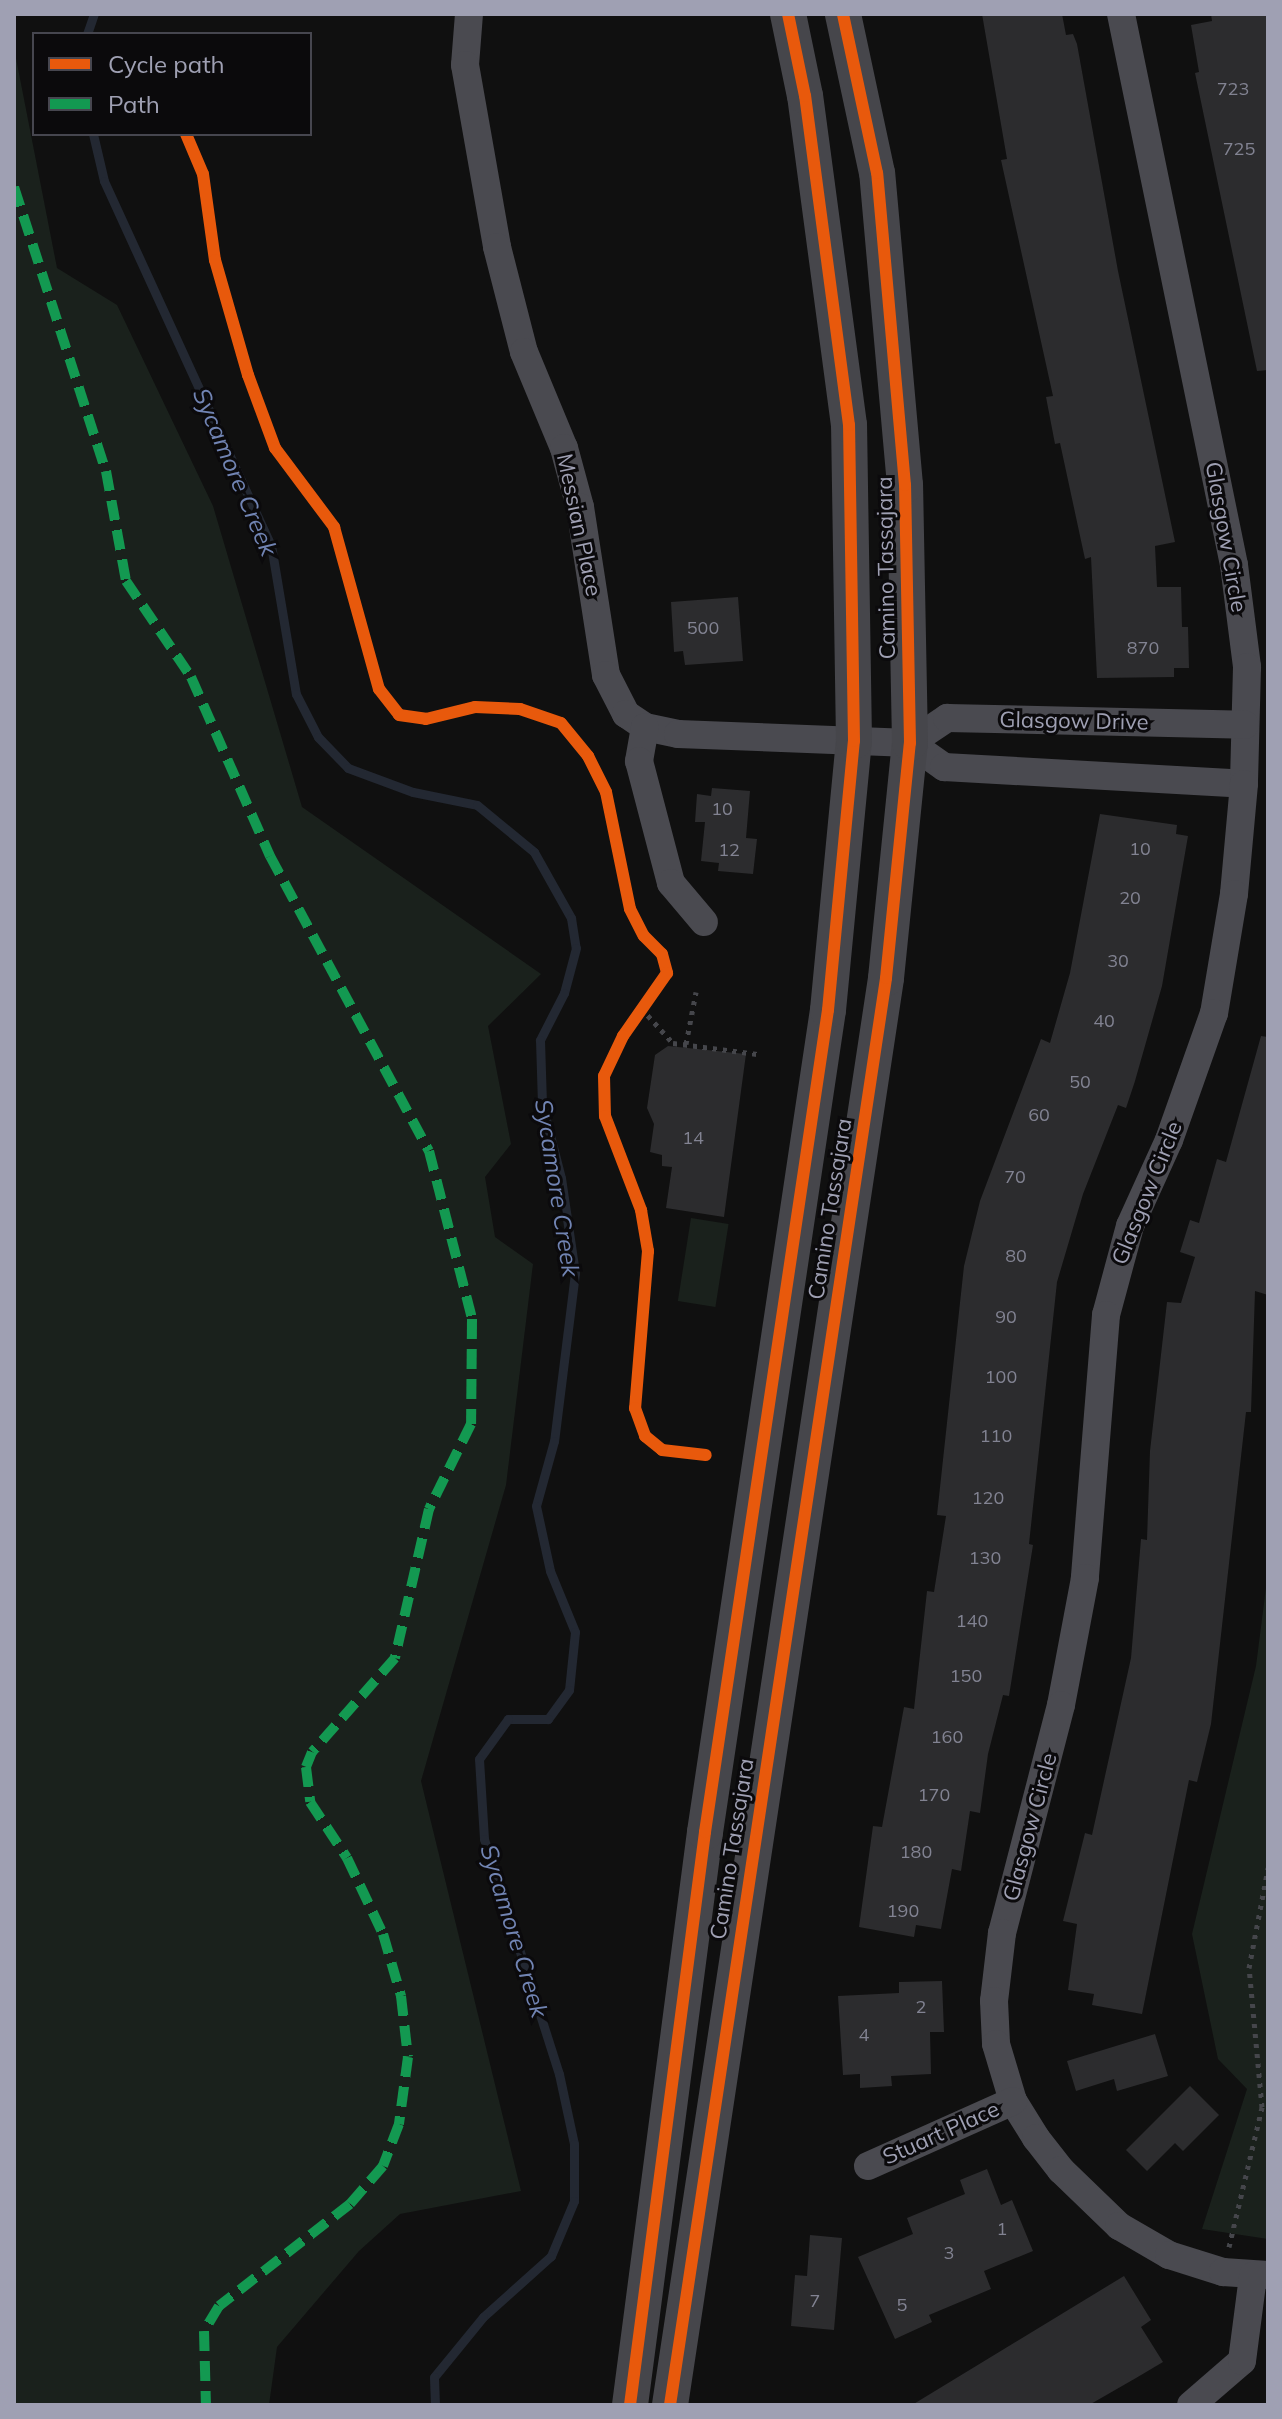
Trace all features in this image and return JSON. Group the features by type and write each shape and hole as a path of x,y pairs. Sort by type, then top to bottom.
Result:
{"main road":[{"name":"Camino Tassajara","path":"630,2405 705,1832 828,1010 854,741 849,425 805,96 788,14"},
{"name":"Camino Tassajara","path":"670,2405 886,978 910,743 905,485 877,173 843,14"}],"street":[{"name":"Messian Place","path":"469,14 465,65 497,247 524,352 564,448 580,507 606,675 626,714 645,727"},
{"name":"Glasgow Circle","path":"1121,14 1234,565 1247,667 1244,784 1234,894 1214,1013 1169,1140 1130,1226 1106,1315 1085,1578 1061,1705 1002,1933 996,1987 996,2044 1013,2101 1061,2170 1119,2226 1169,2255 1223,2272 1261,2276"},
{"name":"Glasgow Drive","path":"910,743 947,718 1245,725"},
{"path":"704,922 671,883 639,761 645,727 678,734 910,743 944,767 1244,784"},
{"name":"Stuart Place","path":"868,2166 1013,2101"},
{"path":"1191,2405 1242,2361 1261,2276"}],"path":[{"path":"653,991 638,1013 666,1040 757,1054"},
{"path":"686,1044 696,992"},
{"path":"1223,2272 1262,2107 1249,1968 1268,1868"}],"shaded area":[{"path":"14,48 57,268 117,305 213,506 302,807 541,974 488,1026 511,1144 485,1177 495,1237 533,1264 506,1485 421,1781 521,2191 400,2214 359,2251 277,2347 269,2405 14,2405"},
{"path":"691,1218 729,1224 715,1307 678,1301"},
{"path":"1268,1572 1268,2239 1202,2229 1247,2089 1218,2059 1192,1934 1256,1666"}],"building":[{"path":"982,14 1062,14 1066,35 1073,34 1077,44 1118,271 1175,542 1155,546 1157,587 1181,587 1182,627 1188,627 1189,668 1174,668 1174,677 1097,678 1091,557 1085,559 1060,443 1055,444 1046,397 1053,396 1001,160 1007,159"},
{"path":"1211,14 1268,14 1268,370 1257,371 1195,73 1199,72 1191,25 1212,21"},
{"path":"738,597 743,661 685,665 683,651 674,652 671,602"},
{"path":"712,788 750,791 746,838 757,839 753,874 718,871 719,863 701,861 705,822 695,822 697,794 711,796"},
{"path":"1100,814 1177,825 1176,834 1188,836 1162,986 1135,1081 1126,1108 1118,1105 1083,1194 1057,1282 1029,1544 1033,1545 1009,1696 1003,1695 988,1754 980,1813 970,1811 961,1871 952,1869 941,1929 916,1925 914,1937 859,1927 873,1826 882,1827 904,1707 914,1709 927,1591 934,1592 946,1516 937,1515 964,1266 980,1201 1041,1039 1050,1043 1070,973"},
{"path":"1261,1036 1268,1037 1268,1295 1255,1291 1251,1412 1246,1412 1211,1724 1197,1782 1189,1780 1142,2014 1092,2005 1094,1994 1068,1990 1077,1924 1063,1921 1085,1833 1092,1835 1131,1658 1141,1539 1147,1540 1150,1451 1167,1302 1181,1303 1195,1257 1180,1252 1190,1220 1199,1223 1217,1159 1226,1162"},
{"path":"668,1046 746,1054 724,1217 666,1208 672,1167 662,1166 662,1155 650,1152 654,1124 647,1108 655,1055"},
{"path":"942,1981 944,2032 930,2032 931,2074 891,2076 892,2086 860,2088 860,2074 843,2075 838,1996 899,1993 899,1982"},
{"path":"1155,2034 1168,2076 1117,2091 1114,2079 1076,2091 1067,2061"},
{"path":"1190,2086 1219,2115 1183,2151 1175,2143 1147,2171 1126,2150"},
{"path":"987,2169 1001,2205 1012,2200 1033,2251 984,2271 991,2289 929,2315 932,2322 895,2339 858,2257 913,2234 907,2218 965,2194 960,2180"},
{"path":"810,2235 842,2238 834,2330 791,2326 795,2275 807,2276"},
{"path":"1124,2276 1151,2320 1141,2327 1163,2362 1089,2405 912,2405"}],"waterway":[{"name":"Sycamore Creek","path":"88,32 94,14"},
{"name":"Sycamore Creek","path":"93,136 104,181 271,545 296,694 318,737 348,768 413,792 477,805 534,852 571,918 576,948 564,993 540,1040 542,1104 561,1178 575,1273 554,1441 536,1506 550,1571 575,1632 569,1690 548,1719 508,1719 479,1759 484,1839 559,2074 574,2144 574,2201 551,2256 483,2317 434,2377 435,2405"}],"marked path":[{"path":"14,187 106,471 126,581 191,677 270,856 429,1151 472,1319 471,1424 429,1509 395,1658 312,1752 306,1767 310,1802 347,1858 383,1934 401,1996 408,2057 399,2124 383,2166 350,2204 219,2306 204,2331 206,2405"}],"cycle path":[{"path":"630,2405 705,1832 828,1010 854,741 849,425 805,96 788,14"},
{"path":"670,2405 886,978 910,743 905,485 877,173 843,14"},
{"path":"187,136 203,174 215,260 248,375 275,448 334,527 379,689 399,715 426,719 475,707 520,709 561,723 588,756 606,792 630,909 644,936 662,954 667,973 623,1036 604,1076 605,1116 641,1210 648,1251 635,1408 645,1436 662,1450 706,1455"}]}
